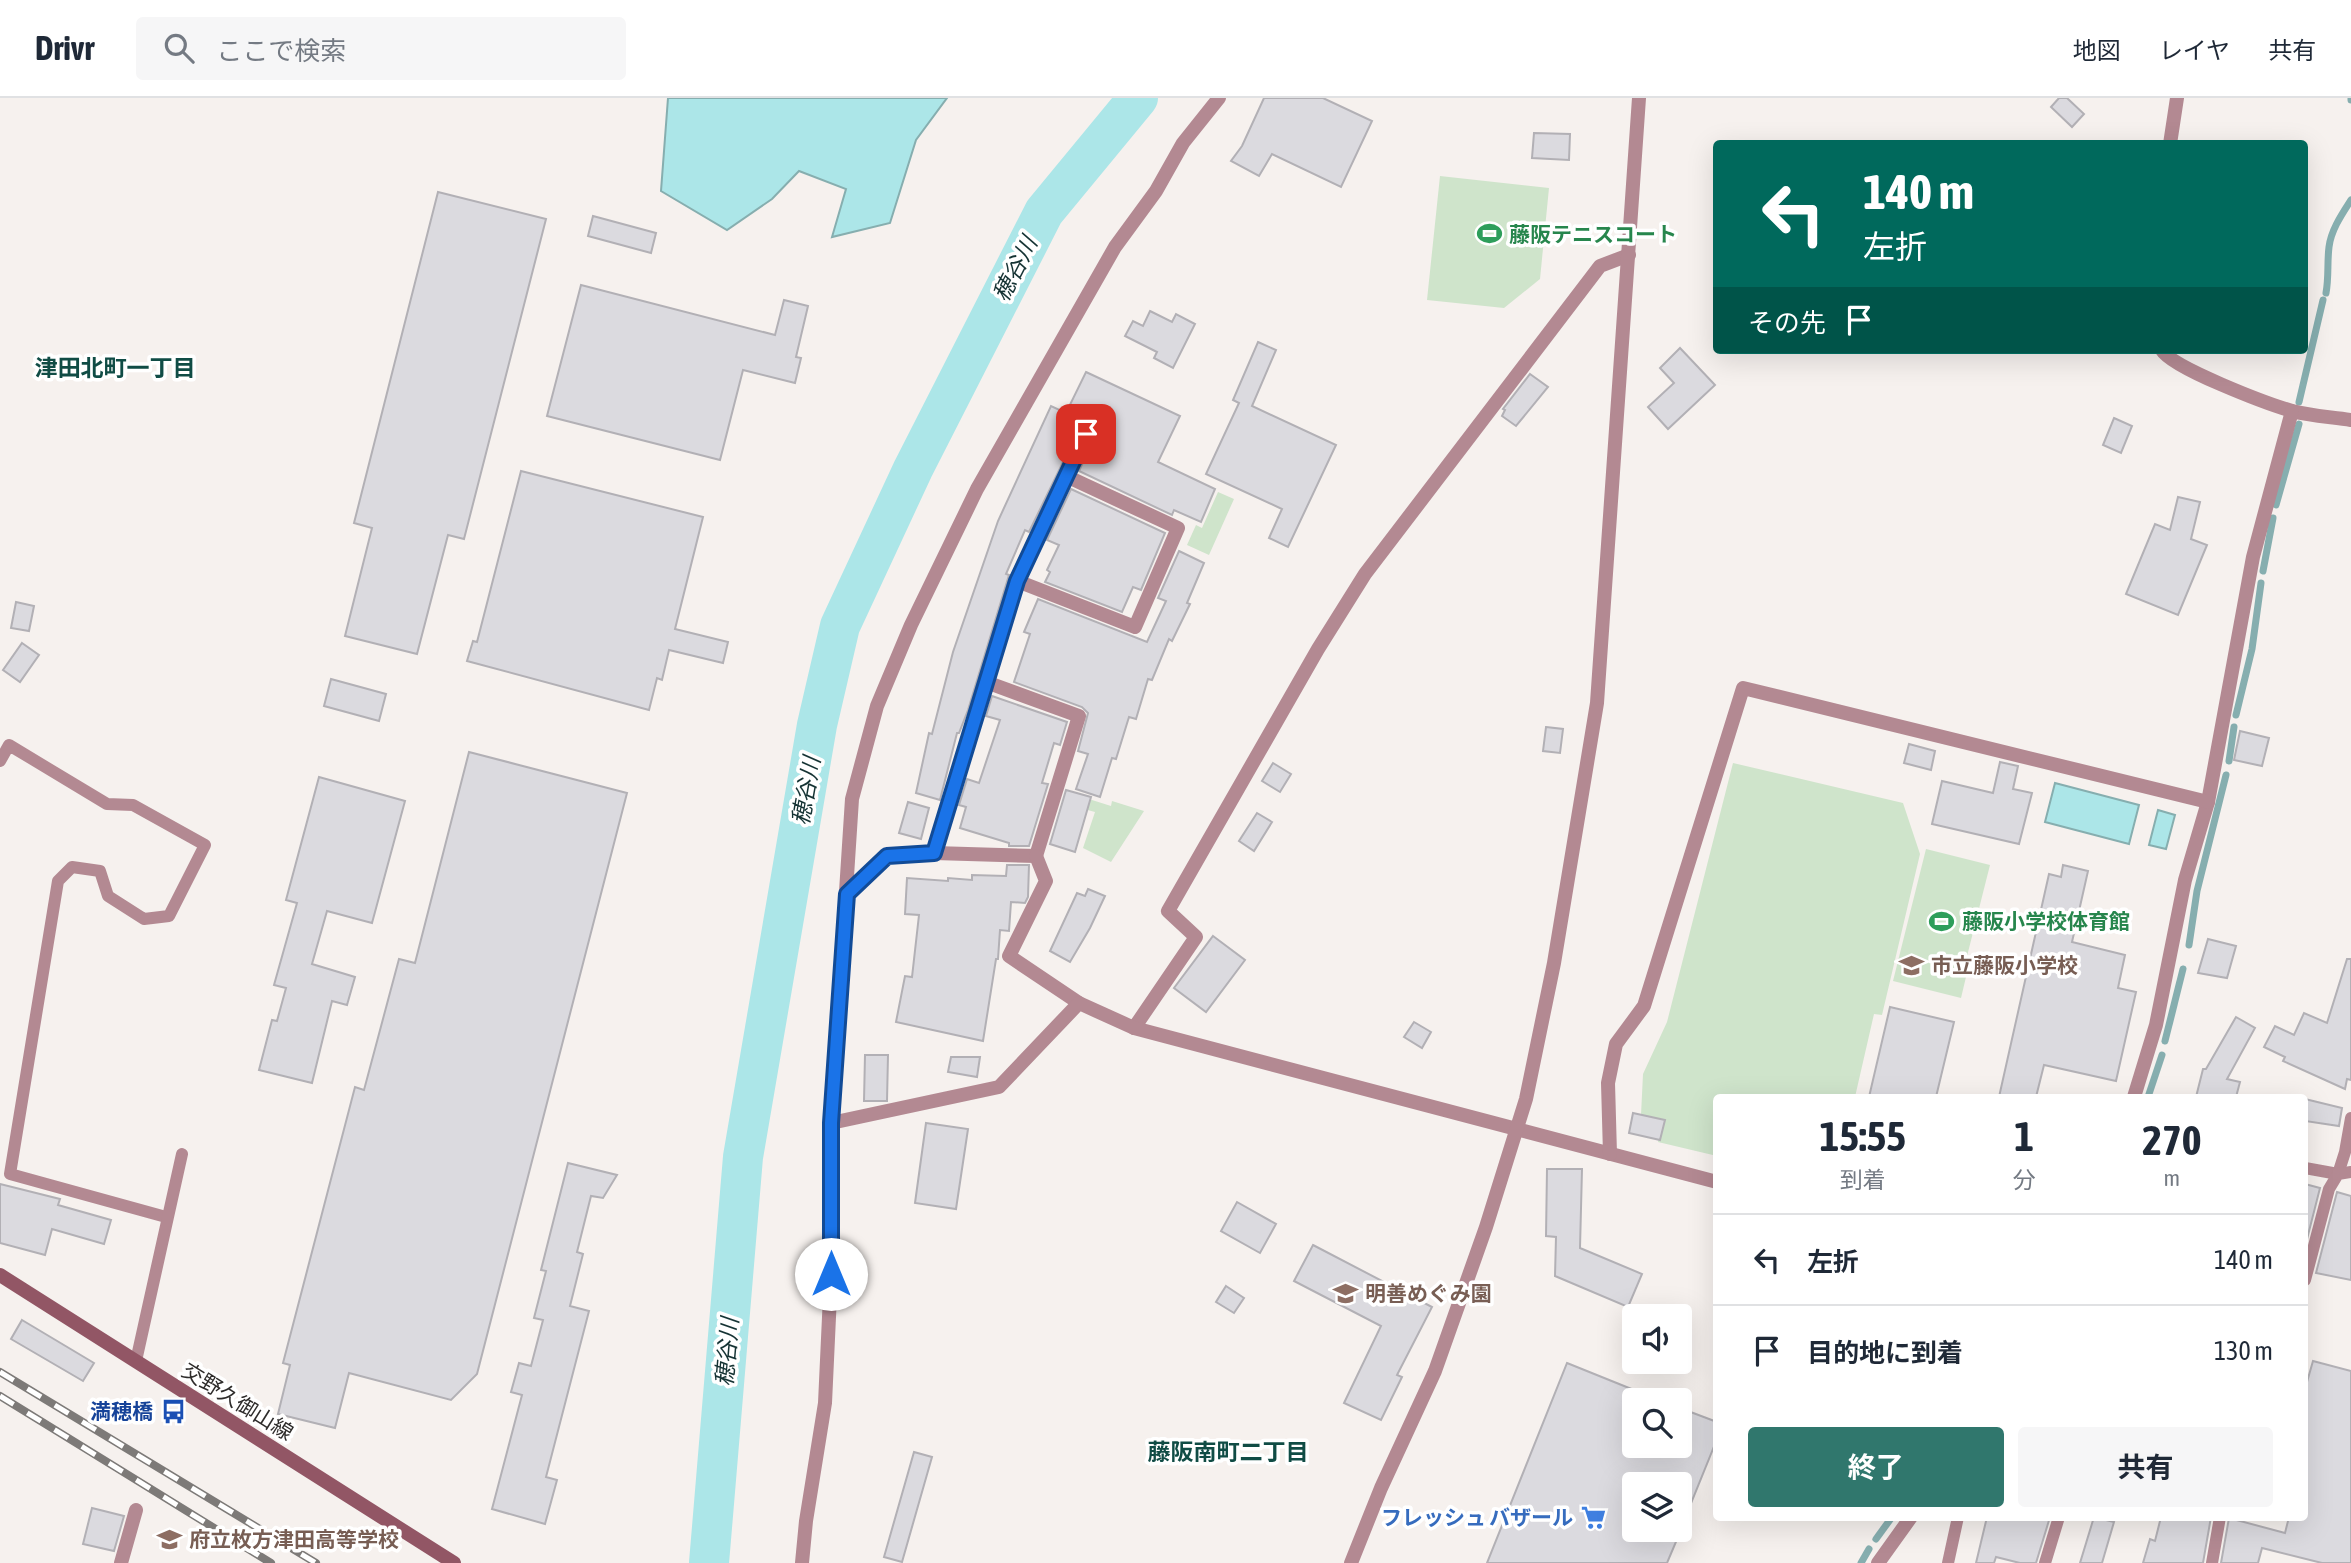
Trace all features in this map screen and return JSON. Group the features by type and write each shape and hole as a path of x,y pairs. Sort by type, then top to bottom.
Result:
{"main road":[{"name":"交野久御山線","path":"0,1275 454,1563"}],"street":[{"path":"802,1563 825,1403 831,1274 831,1123 852,799 877,706 911,625 977,489 1115,247 1156,191 1183,143 1219,98"},
{"path":"1351,1563 1381,1488 1435,1371 1486,1227 1526,1099 1554,963 1597,703 1639,98"},
{"path":"2171,140 2177,98"},
{"path":"1134,1028 1196,937 1168,911 1318,649 1365,574 1600,266 1629,255"},
{"path":"2164,354 2166,358 2200,375 2292,411 2351,420"},
{"path":"2135,1094 2156,1024 2185,880 2208,802 2253,557 2292,411"},
{"path":"934,853 1017,581 1086,434"},
{"path":"1017,581 1135,626 1178,528 1066,476"},
{"path":"986,682 1079,716 1036,856 1046,881 1009,956 1079,1003 1134,1028 1713,1181"},
{"path":"1610,1154 1608,1083 1616,1044 1644,1006 1743,688 2208,802"},
{"path":"847,894 887,856 934,853 1036,856"},
{"path":"831,1123 999,1087 1079,1003"},
{"path":"121,1563 136,1510"},
{"path":"1878,1563 1908,1521"}],"lane":[{"path":"0,761 9,745 107,804 133,805 205,845 169,916 144,919 108,895 100,871 72,867 58,881 10,1174 166,1217"},
{"path":"2308,1269 2329,1189 2344,1173 2351,1118"},
{"path":"136,1361 182,1154"},
{"path":"2308,1168 2344,1173"},
{"path":"1948,1563 1957,1521"},
{"path":"2045,1563 2058,1521"},
{"path":"2211,1563 2219,1521"}],"green space":[{"name":"藤阪テニスコート","path":"1440,176 1549,188 1540,279 1504,308 1427,300"},
{"path":"1218,492 1234,499 1209,555 1187,545 1196,525 1202,528"},
{"path":"1733,763 1903,803 1920,854 1882,1015 1874,1014 1856,1094 1713,1094 1713,1155 1658,1142 1664,1120 1641,1115 1643,1074 1667,1022"},
{"path":"1073,794 1111,806 1112,801 1144,811 1111,862 1083,848 1095,812 1069,805"},
{"name":"藤阪小学校体育館","path":"1926,849 1990,865 1962,976 1966,977 1961,998 1893,981"}],"water":[{"path":"668,98 947,98 916,140 890,223 832,237 846,189 799,171 772,199 727,230 661,191"},
{"path":"2055,783 2139,805 2129,844 2045,822"},
{"path":"2158,810 2175,815 2166,849 2149,845"}],"building":[{"path":"1264,98 1323,98 1372,121 1341,187 1272,154 1259,176 1231,161 1242,146"},
{"path":"2059,98 2067,98 2084,114 2072,127 2051,107"},
{"path":"1534,133 1570,134 1569,160 1532,158"},
{"path":"438,192 546,219 464,539 448,535 417,654 345,636 372,528 354,523"},
{"path":"593,216 656,233 651,253 588,236"},
{"path":"581,285 775,335 784,300 808,306 796,357 801,358 795,383 743,370 720,460 547,416"},
{"path":"1150,311 1172,322 1176,314 1195,324 1173,368 1154,358 1157,352 1125,336 1133,321 1143,326"},
{"path":"1258,342 1276,350 1252,406 1336,445 1288,547 1269,538 1282,509 1206,474 1239,403 1233,400"},
{"path":"1680,348 1715,385 1668,429 1648,407 1674,383 1660,368"},
{"path":"1086,372 1180,416 1158,462 1215,489 1201,522 1174,510 1172,515 1079,471 1096,434 1089,425 1080,427 1029,532 1025,530 1006,574 1009,575 968,710 957,733 940,800 916,793 929,733 932,734 953,652 998,521 1051,406 1066,413"},
{"path":"1530,374 1548,387 1516,426 1502,416 1505,410 1503,409"},
{"path":"2114,418 2132,426 2121,453 2103,445"},
{"path":"521,471 703,517 675,629 728,642 723,663 669,650 662,680 657,678 649,710 467,661 473,641 477,642"},
{"path":"1071,489 1165,533 1141,590 1133,587 1122,612 1045,582 1050,572 1047,570 1059,545 1047,540"},
{"path":"2178,497 2200,502 2191,539 2207,545 2178,615 2126,594 2155,524 2170,530"},
{"path":"1179,551 1204,563 1187,603 1190,604 1172,641 1169,639 1152,680 1148,679 1136,719 1129,717 1100,797 1076,789 1088,754 1078,751 1088,713 1082,707 1014,682 1030,634 1024,632 1038,599 1147,642 1166,601 1158,598"},
{"path":"16,602 34,606 29,631 11,628"},
{"path":"22,643 39,655 20,682 3,670"},
{"path":"331,679 386,694 379,721 324,706"},
{"path":"992,696 1067,722 1060,745 1054,743 1042,783 1048,784 1029,846 1009,846 1009,843 960,828 966,807 959,805 967,779 979,783 1000,720 986,716"},
{"path":"1546,727 1563,729 1560,753 1543,751"},
{"path":"2240,731 2269,738 2262,766 2234,760"},
{"path":"1909,744 1935,751 1931,770 1904,763"},
{"path":"469,752 627,793 477,1374 451,1400 349,1373 335,1428 278,1414 290,1365 283,1363 355,1087 364,1090 399,959 415,963"},
{"path":"2000,762 2018,766 2013,789 2032,793 2019,844 1932,824 1942,781 1993,793"},
{"path":"1273,763 1291,774 1280,792 1262,781"},
{"path":"319,777 405,801 372,923 327,911 312,964 355,977 347,1005 332,1001 312,1083 259,1070 272,1020 277,1021 286,988 274,985 297,903 286,900"},
{"path":"1066,790 1091,797 1075,852 1050,844"},
{"path":"908,802 929,808 921,839 899,833"},
{"path":"1257,813 1272,822 1254,851 1239,841"},
{"path":"1007,865 1029,865 1028,897 1025,903 1011,902 1009,931 1000,930 998,959 983,1041 896,1022 905,976 912,977 919,915 905,914 907,878 948,881 948,878 972,880 972,875 1006,876"},
{"path":"2063,865 2088,871 2072,942 2125,955 2118,988 2136,992 2116,1081 2044,1065 2037,1094 2000,1094 2049,874 2061,877"},
{"path":"1088,889 1105,896 1070,962 1050,951 1077,893 1085,896"},
{"path":"1213,936 1245,960 1206,1012 1174,988"},
{"path":"2208,939 2236,946 2227,978 2198,973"},
{"path":"2347,959 2351,959 2351,1080 2347,1079 2345,1089 2283,1061 2285,1057 2264,1047 2275,1026 2294,1035 2304,1013 2327,1023"},
{"path":"1890,1007 1954,1022 1937,1094 1870,1094"},
{"path":"2236,1017 2255,1028 2227,1079 2240,1082 2237,1094 2197,1094 2203,1069 2206,1069"},
{"path":"1414,1022 1431,1032 1422,1048 1404,1037"},
{"path":"865,1055 888,1055 887,1101 864,1101"},
{"path":"951,1057 980,1057 977,1077 948,1072"},
{"path":"2308,1100 2342,1108 2339,1126 2308,1121"},
{"path":"1633,1113 1665,1120 1660,1140 1629,1133"},
{"path":"926,1123 968,1129 956,1209 915,1203"},
{"path":"568,1163 617,1175 603,1198 591,1196 577,1252 583,1254 570,1306 589,1311 546,1477 557,1480 545,1524 492,1509 522,1395 511,1392 519,1363 531,1366 543,1320 534,1318 546,1271 541,1270"},
{"path":"1547,1169 1582,1169 1580,1248 1642,1274 1629,1304 1622,1304 1555,1276 1556,1237 1546,1236"},
{"path":"0,1184 60,1199 58,1205 111,1220 104,1244 52,1229 45,1255 0,1243"},
{"path":"2308,1185 2320,1188 2308,1235"},
{"path":"2337,1192 2351,1196 2351,1280 2316,1273"},
{"path":"1237,1202 1276,1224 1260,1253 1221,1231"},
{"path":"1313,1245 1432,1307 1397,1375 1402,1377 1381,1420 1344,1403 1381,1326 1294,1281"},
{"path":"1226,1286 1244,1298 1234,1313 1216,1302"},
{"path":"22,1320 94,1363 83,1381 11,1339"},
{"path":"2313,1361 2351,1371 2351,1563 2322,1563 2262,1548 2258,1563 2221,1563 2228,1521 2240,1521 2285,1533 2288,1521 2308,1521 2308,1378"},
{"path":"1567,1363 1629,1388 1622,1388 1622,1458 1692,1458 1692,1413 1713,1420 1713,1449 1692,1501 1692,1472 1622,1472 1622,1542 1676,1542 1667,1563 1487,1563"},
{"path":"914,1452 932,1457 902,1562 884,1557"},
{"path":"92,1508 124,1516 114,1551 83,1544"},
{"path":"1986,1521 2049,1521 2036,1563 2020,1563 1996,1557 1994,1563 1976,1563"},
{"path":"2093,1521 2114,1522 2102,1563 2080,1563"},
{"path":"2160,1521 2210,1521 2203,1563 2143,1563 2150,1539 2155,1541"}],"waterway":[{"name":"穂谷川","path":"709,1563 743,1157 817,725 840,626 913,469 1044,212 1138,98"},
{"path":"2326,293 2330,241 2337,222 2351,200"},
{"path":"2299,402 2323,300"},
{"path":"2276,505 2299,424"},
{"path":"2263,571 2273,518"},
{"path":"2236,715 2252,649 2261,583"},
{"path":"2229,761 2234,727"},
{"path":"2189,945 2197,891 2226,775"},
{"path":"2165,1041 2183,969"},
{"path":"2149,1094 2162,1055"},
{"path":"1876,1539 1889,1521"},
{"path":"1861,1563 1869,1549"}],"railway":[{"path":"0,1372 316,1563"},
{"path":"0,1396 271,1563"}],"place":[{"name":"藤阪テニスコート","path":"1489,234"},
{"name":"藤阪小学校体育館","path":"1942,921"},
{"name":"市立藤阪小学校","path":"1911,965"},
{"name":"明善めぐみ園","path":"1345,1293"},
{"name":"満穂橋","path":"173,1411"},
{"name":"フレッシュ バザール","path":"1593,1517"},
{"name":"府立枚方津田高等学校","path":"169,1539"}],"district":[{"name":"津田北町一丁目","path":"115,368"},
{"name":"藤阪南町二丁目","path":"1228,1452"}],"route":[{"path":"831,1274 831,1123 847,894 887,856 934,853 1017,581 1086,434"}]}
